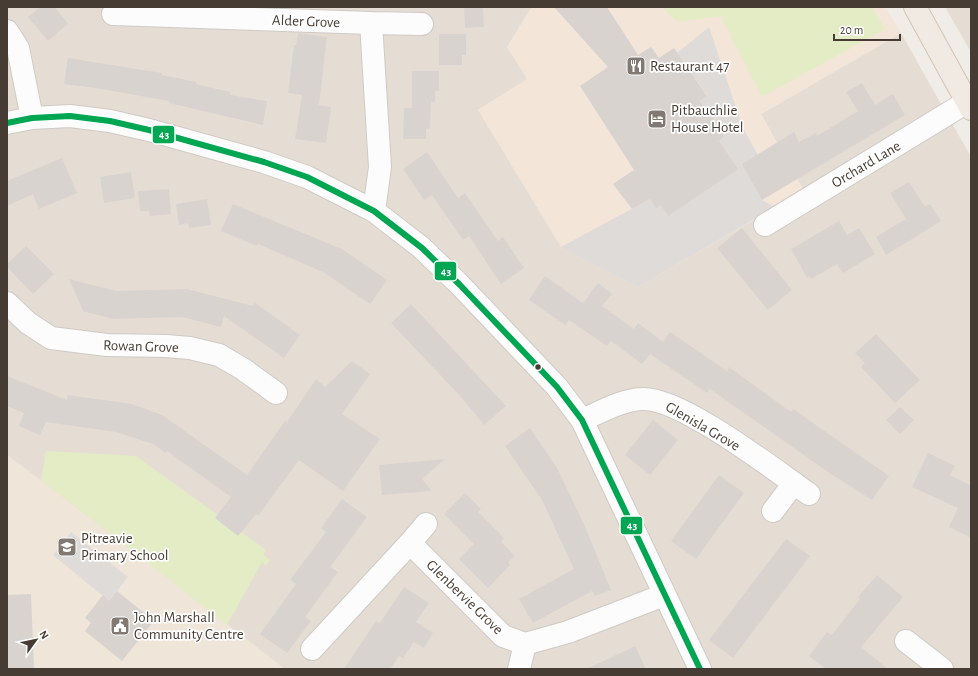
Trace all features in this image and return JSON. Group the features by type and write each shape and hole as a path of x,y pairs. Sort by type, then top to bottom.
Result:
{"main road":[{"path":"915,7 969,106"}],"street":[{"name":"Alder Grove","path":"113,14 168,25 371,23 422,24"},
{"path":"371,23 380,167 374,211"},
{"path":"7,31 18,48 32,118"},
{"name":"Orchard Lane","path":"765,226 969,106"},
{"path":"7,123 32,118 70,116 110,121 211,146 307,177 374,211 422,248 460,285 557,387 582,420 700,669"},
{"name":"Rowan Grove","path":"7,304 28,323 52,338 107,346 166,346 197,350 219,355 243,369 276,393"},
{"name":"Glenisla Grove","path":"582,420 627,401 643,399 658,400 672,406 726,437 801,489 773,511"},
{"path":"312,648 426,524"},
{"name":"Glenbervie Grove","path":"410,543 503,636 525,644"},
{"path":"519,669 525,644 568,632 664,595"},
{"path":"906,641 942,669"}],"shaded area":[{"path":"7,7 532,7 507,47 528,79 478,110 775,207 804,191 761,114 901,33 971,157 971,669 7,669"},
{"path":"532,7 885,7 901,33 761,114 804,191 638,287 561,247 478,110 527,79 507,47"},
{"path":"945,7 971,7 971,52"},
{"path":"709,27 743,128 758,155 752,182 762,200 775,207 638,287 561,247 650,199 724,137 700,101 707,95 677,53"},
{"name":"Pitreavie Primary School","path":"7,455 41,480 285,669 7,669"},
{"path":"71,532 128,577 109,601 53,555"}],"green space":[{"path":"661,7 872,7 885,29 762,97 721,16 678,22"},
{"path":"46,451 136,456 266,550 263,554 270,560 266,565 262,562 227,625 41,480"}],"building":[{"path":"40,7 55,7 68,24 48,41 28,17"},
{"path":"464,7 483,7 484,27 465,28"},
{"name":"Pitbauchlie House Hotel","path":"554,7 607,7 638,55 651,47 659,58 674,48 707,96 700,101 724,137 719,141 738,169 668,216 661,205 656,208 650,199 632,209 613,184 634,170 580,86 608,67"},
{"path":"298,33 327,37 319,105 331,107 326,143 295,139 302,95 288,93 294,45 296,45"},
{"path":"439,34 466,34 466,55 462,55 462,65 439,65"},
{"path":"68,58 162,73 162,75 196,82 196,84 230,92 230,95 267,101 263,125 169,103 169,101 64,84"},
{"path":"412,71 439,71 439,91 435,91 435,102 431,102 430,128 426,129 426,139 403,139 404,108 412,108"},
{"path":"862,83 875,105 893,94 905,115 762,200 742,164 794,132 799,142 816,133 817,136 858,111 846,92"},
{"path":"427,152 458,198 465,193 498,241 503,237 524,268 501,284 469,236 463,240 432,195 424,200 403,169"},
{"path":"62,158 77,193 39,209 33,194 7,206 7,181"},
{"path":"131,172 135,198 104,203 100,177"},
{"path":"909,182 925,207 930,204 941,221 886,255 876,237 906,219 890,193"},
{"path":"169,189 171,214 150,216 149,211 140,211 138,191"},
{"path":"207,199 211,225 189,228 188,223 179,225 176,204"},
{"path":"233,204 342,249 387,280 370,304 323,272 258,244 257,246 221,231"},
{"path":"839,221 847,235 859,228 875,254 843,273 837,264 811,279 809,276 807,278 791,249"},
{"path":"742,228 792,290 768,310 717,248"},
{"path":"26,246 54,274 33,294 7,267 7,264"},
{"path":"545,276 583,303 598,283 612,294 602,306 634,329 638,323 663,342 670,332 727,371 729,367 791,412 793,409 889,476 872,500 828,472 710,389 707,393 650,354 642,364 611,341 607,346 569,320 565,325 529,300"},
{"path":"69,279 116,291 187,289 253,306 255,303 300,335 284,358 224,316 221,327 182,317 113,319 83,311"},
{"path":"411,304 506,406 484,425 462,398 391,323"},
{"path":"876,334 920,380 895,403 861,367 865,363 855,353"},
{"path":"352,361 370,374 342,414 380,439 343,491 299,460 258,516 256,514 238,536 215,518 231,497 167,451 166,453 153,444 116,432 46,422 40,435 19,426 24,413 7,406 7,376 67,400 68,395 132,404 162,415 247,475 285,421 287,422 316,379 325,387"},
{"path":"900,407 914,420 900,434 886,420"},
{"path":"653,420 678,440 650,475 625,455"},
{"path":"530,428 557,468 583,522 611,590 595,596 592,591 533,623 519,599 574,569 542,500 505,446"},
{"path":"928,453 955,466 950,475 970,485 971,482 971,538 949,527 958,508 912,487"},
{"path":"445,459 422,479 432,491 382,495 379,465"},
{"path":"719,475 744,493 696,559 671,541"},
{"path":"465,493 481,509 478,512 504,538 501,542 515,556 508,562 510,565 488,588 459,559 474,544 444,514"},
{"path":"342,499 367,517 330,567 338,572 305,617 311,621 287,653 260,634 296,584 290,580 326,532 321,528"},
{"path":"786,539 810,556 733,658 709,640"},
{"path":"877,575 903,597 861,647 888,669 826,669 809,656 827,632 832,635 860,599 858,597"},
{"path":"404,587 429,603 416,622 433,633 424,648 414,642 403,658 399,656 390,669 344,669 376,621 380,623"},
{"name":"John Marshall Community Centre","path":"117,591 154,621 122,661 85,631 91,623 85,618 103,595 109,601"},
{"path":"31,594 34,669 7,669 7,595"},
{"path":"635,646 646,669 587,669"}],"transit line":[{"name":"43","path":"7,123 32,118 70,116 110,121 149,130 264,162 307,177 374,211 422,248 460,285 557,387 582,420 700,669"}],"place":[{"name":"Restaurant 47","path":"636,66"},
{"name":"Pitbauchlie House Hotel","path":"657,119"},
{"name":"Pitreavie Primary School","path":"67,547"},
{"name":"John Marshall Community Centre","path":"120,626"}]}
